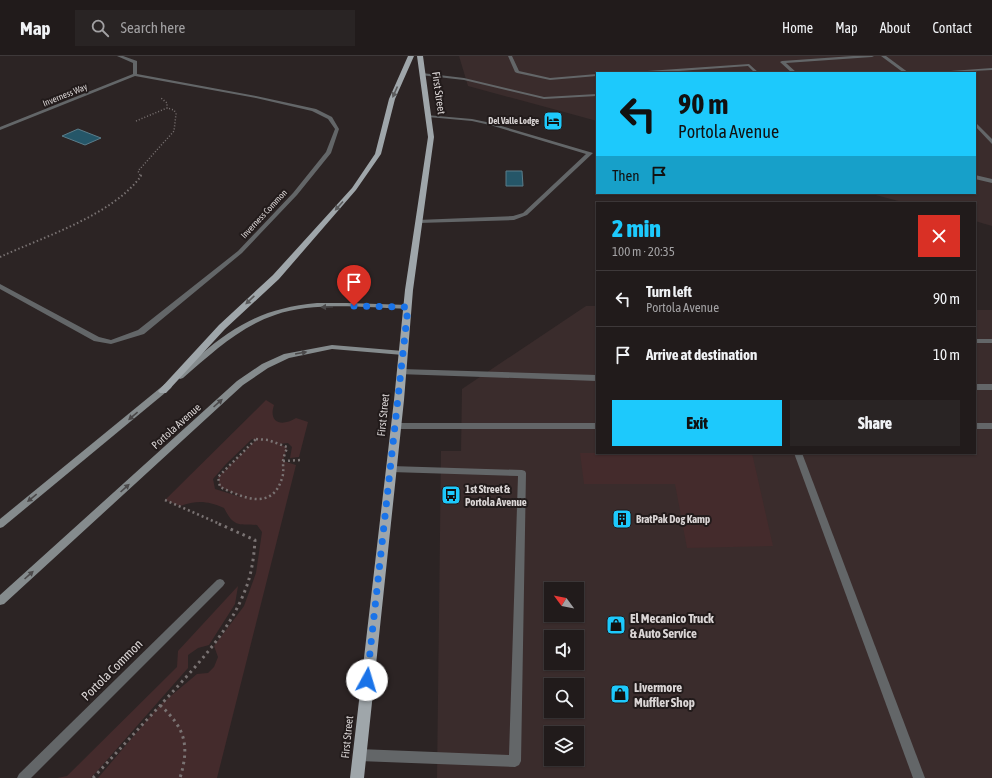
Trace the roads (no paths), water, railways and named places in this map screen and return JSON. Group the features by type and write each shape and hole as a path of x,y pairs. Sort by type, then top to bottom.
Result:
{"main road":[{"path":"163,390 222,327 276,277 354,189 378,154 392,99 412,56"},
{"name":"First Street","path":"357,778 408,307 431,137 420,56"},
{"path":"0,524 214,348 238,330 263,317 288,309 314,307 408,307"},
{"name":"Portola Avenue","path":"0,601 240,383 265,366 286,356 332,348 403,353"}],"street":[{"path":"119,56 135,62 135,75"},
{"path":"510,56 517,72 550,79 596,76"},
{"path":"794,72 782,62 872,56"},
{"path":"884,56 906,72"},
{"path":"648,72 749,65 756,72"},
{"path":"955,72 992,70"},
{"path":"422,74 464,79 544,98 596,95"},
{"name":"Inverness Way","path":"0,129 135,75"},
{"name":"Inverness Common","path":"0,286 97,340 112,342 140,332 240,252 295,194 329,152 337,129 330,118 314,110 256,96 135,75"},
{"path":"419,221 514,218 525,214 590,153 491,124 472,120 428,116"},
{"path":"976,125 992,142"},
{"path":"976,177 992,181"},
{"path":"976,341 992,341"},
{"path":"401,372 596,378"},
{"path":"976,387 992,387"},
{"path":"396,426 596,426"},
{"path":"976,426 992,426"},
{"path":"798,454 919,778"},
{"path":"359,754 515,761 522,473 391,469"},
{"name":"Portola Common","path":"23,778 220,583"}],"water":[{"path":"78,129 101,138 85,145 62,136"},
{"path":"506,171 522,171 523,186 506,186"}],"place":[{"name":"Del Valle Lodge","path":"553,121"},
{"name":"1st Street & Portola Avenue","path":"451,495"},
{"name":"BratPak Dog Kamp","path":"622,519"},
{"name":"El Mecanico Truck & Auto Service","path":"616,625"},
{"name":"Livermore Muffler Shop","path":"620,694"}]}
